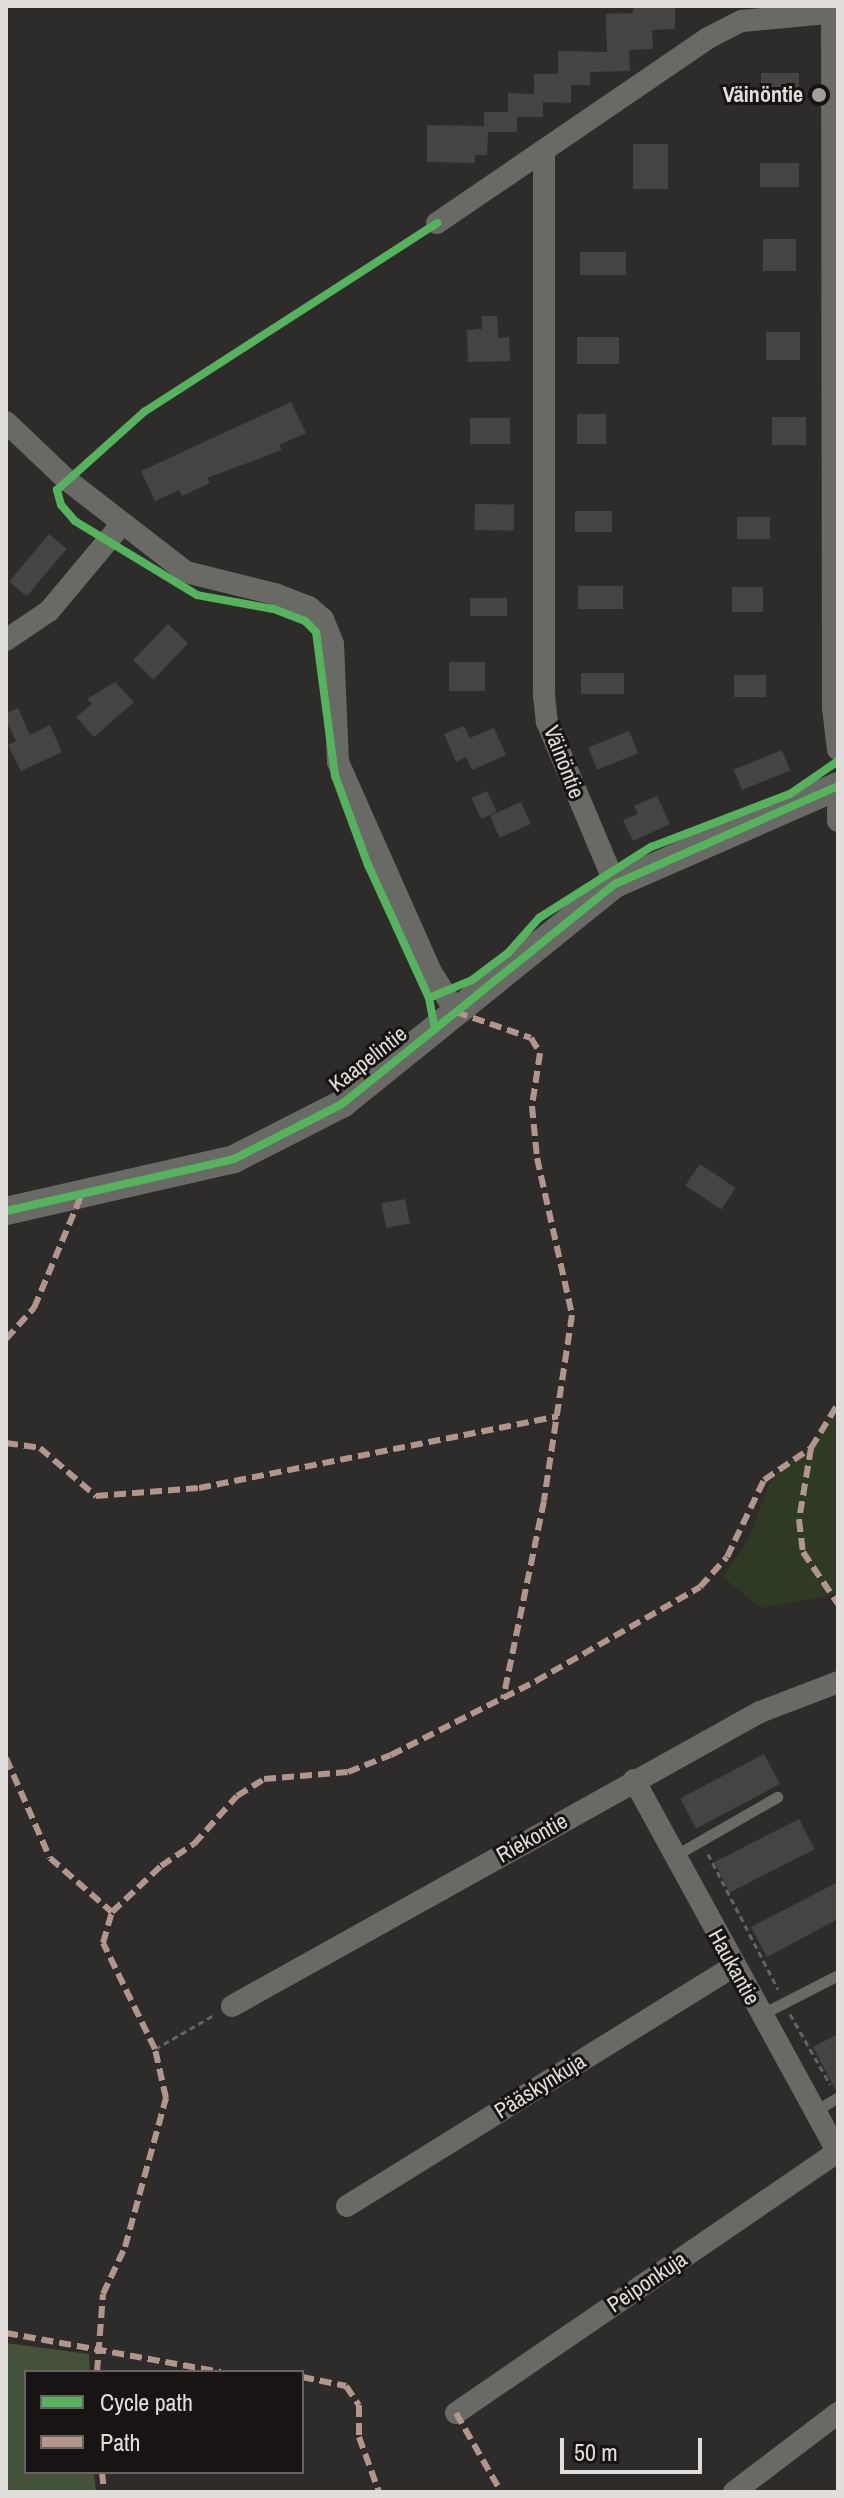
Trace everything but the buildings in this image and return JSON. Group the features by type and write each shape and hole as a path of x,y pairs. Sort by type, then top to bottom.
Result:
{"street":[{"path":"437,223 544,154 623,94 742,21 834,10 833,708 838,750"},
{"name":"Väinöntie","path":"544,154 545,709 567,775 615,884"},
{"path":"6,422 121,525 186,572 275,594 309,607 323,619 333,644 338,762 430,970 456,1012"},
{"path":"6,640 49,611 121,525"},
{"name":"Kaapelintie","path":"6,1211 234,1159 342,1104 615,884 838,786"},
{"path":"838,800 838,821"},
{"name":"Riekontie","path":"232,2006 760,1712 838,1682"},
{"name":"Haukantie","path":"634,1780 733,1967 838,2151"},
{"name":"Pääskynkuja","path":"347,2206 733,1967"},
{"name":"Peiponkuja","path":"456,2413 838,2151"},
{"path":"734,2492 838,2413"}],"lane":[{"path":"674,1856 777,1797"},
{"path":"760,2015 838,1975"},
{"path":"815,2111 838,2097"}],"path":[{"path":"701,1840 783,2000"},
{"path":"155,2049 232,2006"},
{"path":"790,2013 831,2086"}],"green space":[{"path":"838,1404 838,1594 761,1608 723,1577 747,1542 769,1485 783,1466 811,1448"},
{"path":"6,2343 89,2354 90,2370 24,2370 24,2474 94,2474 96,2492 6,2492"}],"marked path":[{"path":"456,1012 531,1038 540,1053 532,1106 537,1158 572,1315 544,1501 503,1699"},
{"path":"6,1339 34,1308 82,1194"},
{"path":"97,2370 103,2294 125,2247 166,2098 155,2049 103,1943 112,1912 161,1866 194,1844 237,1796 264,1779 348,1772 391,1755 536,1681 700,1587 727,1557 764,1480 811,1448 838,1404"},
{"path":"6,1443 40,1448 96,1496 199,1488 558,1416"},
{"path":"811,1448 799,1520 803,1552 838,1604"},
{"path":"6,1758 50,1858 112,1912"},
{"path":"6,2333 209,2370"},
{"path":"304,2377 346,2386 359,2405 359,2437 379,2492"},
{"path":"456,2413 501,2492"},
{"path":"102,2474 104,2492"}],"cycle path":[{"path":"429,998 368,865 335,776 316,632 305,621 273,609 197,595 75,521 61,505 57,490 144,412 437,223"},
{"path":"435,1029 429,998 472,980 508,953 539,918 651,847 790,794 838,761"},
{"path":"6,1211 234,1159 342,1104 615,884 838,786"}],"place":[{"name":"Väinöntie","path":"819,95"}]}
